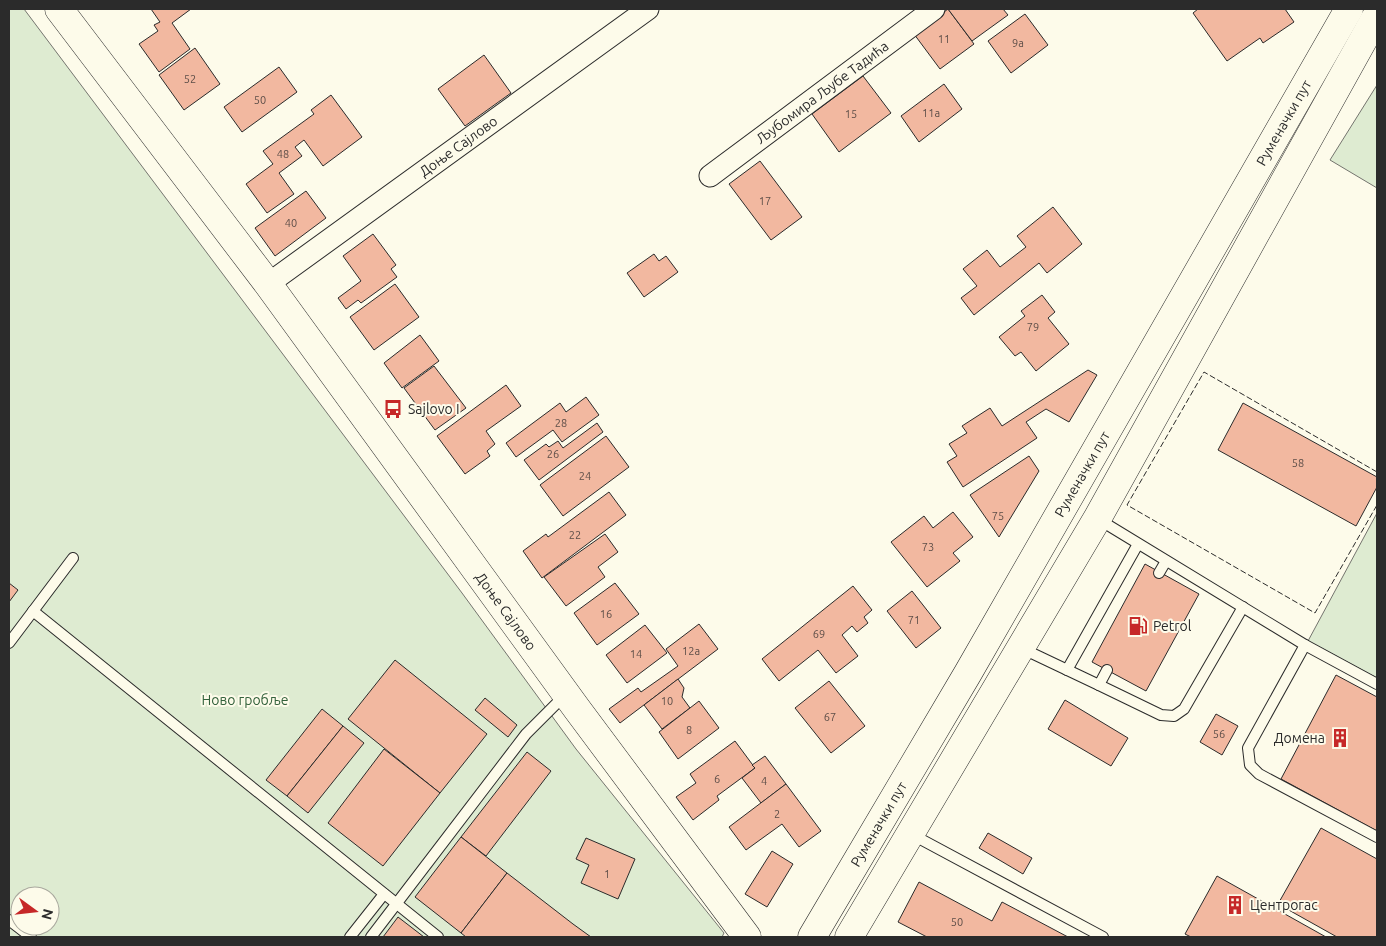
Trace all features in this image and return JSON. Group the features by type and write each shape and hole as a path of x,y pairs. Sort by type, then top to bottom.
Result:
{"main road":[{"name":"Доње Сајлово","path":"62,10 268,284 742,935"},
{"path":"849,937 1097,519 1377,15"},
{"path":"1342,20 1361,46"},
{"name":"Руменачки пут","path":"812,937 968,673 1342,20"}],"street":[{"name":"Доње Сајлово","path":"268,284 648,9"},
{"name":"Љубомира Љубе Тадића","path":"710,176 934,9"}],"lane":[{"path":"1097,519 1305,645 1377,684"},
{"path":"1068,670 1138,544"},
{"path":"9,643 73,558"},
{"path":"1160,573 1166,560"},
{"path":"1020,648 1161,715 1174,716 1184,708 1243,607"},
{"path":"33,611 438,937"},
{"path":"1305,645 1248,748 1250,765 1259,774 1377,837"},
{"path":"1099,685 1107,670"},
{"path":"371,937 526,734 566,694"},
{"path":"910,833 1103,937"},
{"path":"350,937 384,894"},
{"path":"9,920 31,937"}],"green space":[{"name":"Ново гробље","path":"9,9 24,9 462,593 576,749 724,933 722,937 9,937"},
{"path":"1377,85 1377,188 1330,160"},
{"path":"1377,513 1377,678 1308,641"}],"building":[{"path":"151,9 191,9 172,23 190,49 159,72 139,44 158,31 154,25 160,22"},
{"path":"948,9 974,44 940,69 914,34"},
{"path":"948,9 1003,9 1008,15 972,41"},
{"path":"1198,9 1285,9 1294,22 1263,43 1260,38 1227,61 1193,13"},
{"path":"1025,14 1048,45 1011,73 988,41"},
{"path":"195,48 220,84 184,110 159,75"},
{"path":"484,55 511,93 465,126 438,89"},
{"path":"279,67 297,92 242,132 224,107"},
{"path":"863,76 891,113 839,152 812,114"},
{"path":"944,84 962,109 919,142 901,116"},
{"path":"331,95 362,137 323,166 304,140 295,147 302,156 279,173 294,194 267,213 246,184 273,164 263,151 314,114 311,110"},
{"path":"760,161 802,217 771,240 729,184"},
{"path":"306,191 326,218 275,256 255,228"},
{"path":"1053,207 1082,244 1047,273 1039,263 974,315 961,298 977,286 963,269 987,250 1000,267 1026,247 1017,236"},
{"path":"373,234 396,265 391,269 397,277 361,303 358,300 346,309 338,298 361,281 343,256"},
{"path":"654,254 659,261 666,256 678,272 644,297 627,273"},
{"path":"395,284 419,317 374,350 350,317"},
{"path":"1042,295 1055,312 1048,318 1069,344 1036,371 1021,352 1015,356 999,337 1025,316 1021,311"},
{"path":"420,335 439,361 402,388 384,363"},
{"path":"434,366 466,408 435,430 404,388"},
{"path":"1088,370 1097,375 1069,422 1046,409 1026,422 1037,438 963,487 947,462 957,456 949,444 967,433 962,426 990,408 1002,426"},
{"path":"506,385 521,406 486,431 495,444 487,451 490,456 465,474 437,436"},
{"path":"586,397 599,415 562,442 553,430 516,457 506,443 560,403 566,412"},
{"path":"1243,403 1377,477 1377,487 1356,526 1218,450"},
{"path":"597,423 603,432 539,480 524,460 546,444 549,447 558,441 563,448"},
{"path":"606,436 629,467 563,516 540,485"},
{"path":"1029,456 1039,471 999,537 970,495"},
{"path":"609,492 626,515 542,578 523,551 546,534 548,537"},
{"path":"953,512 973,537 953,553 960,561 927,587 891,542 924,516 933,528"},
{"path":"605,534 618,552 598,567 605,577 566,606 544,577"},
{"path":"1145,564 1199,594 1146,691 1092,662"},
{"path":"9,583 18,590 9,602"},
{"path":"615,583 639,614 597,645 574,613"},
{"path":"853,586 872,610 864,617 868,623 857,632 852,626 842,635 858,656 836,673 818,650 779,681 762,659"},
{"path":"912,591 941,628 916,648 887,611"},
{"path":"699,624 718,649 620,723 609,709 638,688 641,692 678,666 666,649"},
{"path":"645,625 667,653 627,683 606,655"},
{"path":"395,660 487,734 440,793 348,719"},
{"name":"Домена","path":"1336,675 1377,697 1377,831 1281,779"},
{"path":"678,679 684,688 682,697 690,708 662,729 644,705"},
{"path":"829,681 865,726 831,753 795,708"},
{"path":"485,698 517,725 508,737 475,710"},
{"path":"1065,700 1128,738 1111,766 1048,729"},
{"path":"699,701 719,728 678,759 659,732"},
{"path":"322,709 343,726 287,796 266,780"},
{"path":"1216,714 1238,726 1222,755 1200,742"},
{"path":"343,726 364,743 308,813 287,796"},
{"path":"735,741 755,768 717,796 719,800 693,820 676,797 696,783 690,774"},
{"path":"384,749 440,793 383,866 328,823"},
{"path":"527,752 551,771 486,856 461,837"},
{"path":"765,756 786,784 761,803 742,778 755,768 752,765"},
{"path":"786,784 821,831 799,847 782,824 746,850 729,827"},
{"path":"1321,828 1377,859 1377,937 1337,937 1278,904"},
{"path":"988,833 1032,858 1023,874 979,848"},
{"path":"461,837 507,873 461,933 415,897"},
{"path":"586,838 635,859 618,899 581,883 589,865 576,859"},
{"path":"772,851 793,864 767,907 745,894"},
{"path":"507,873 591,937 466,937 461,933"},
{"name":"Центрогас","path":"1217,876 1326,937 1191,937 1185,934"},
{"path":"919,882 992,921 1002,902 1068,937 927,937 898,922"},
{"path":"398,917 424,937 383,937"}],"fence":[{"path":"1377,472 1204,372 1127,505 1315,613 1377,505"}],"place":[{"name":"Sajlovo I","path":"393,409"},
{"name":"Petrol","path":"1138,626"},
{"name":"Домена","path":"1340,738"},
{"name":"Центрогас","path":"1235,905"}]}
